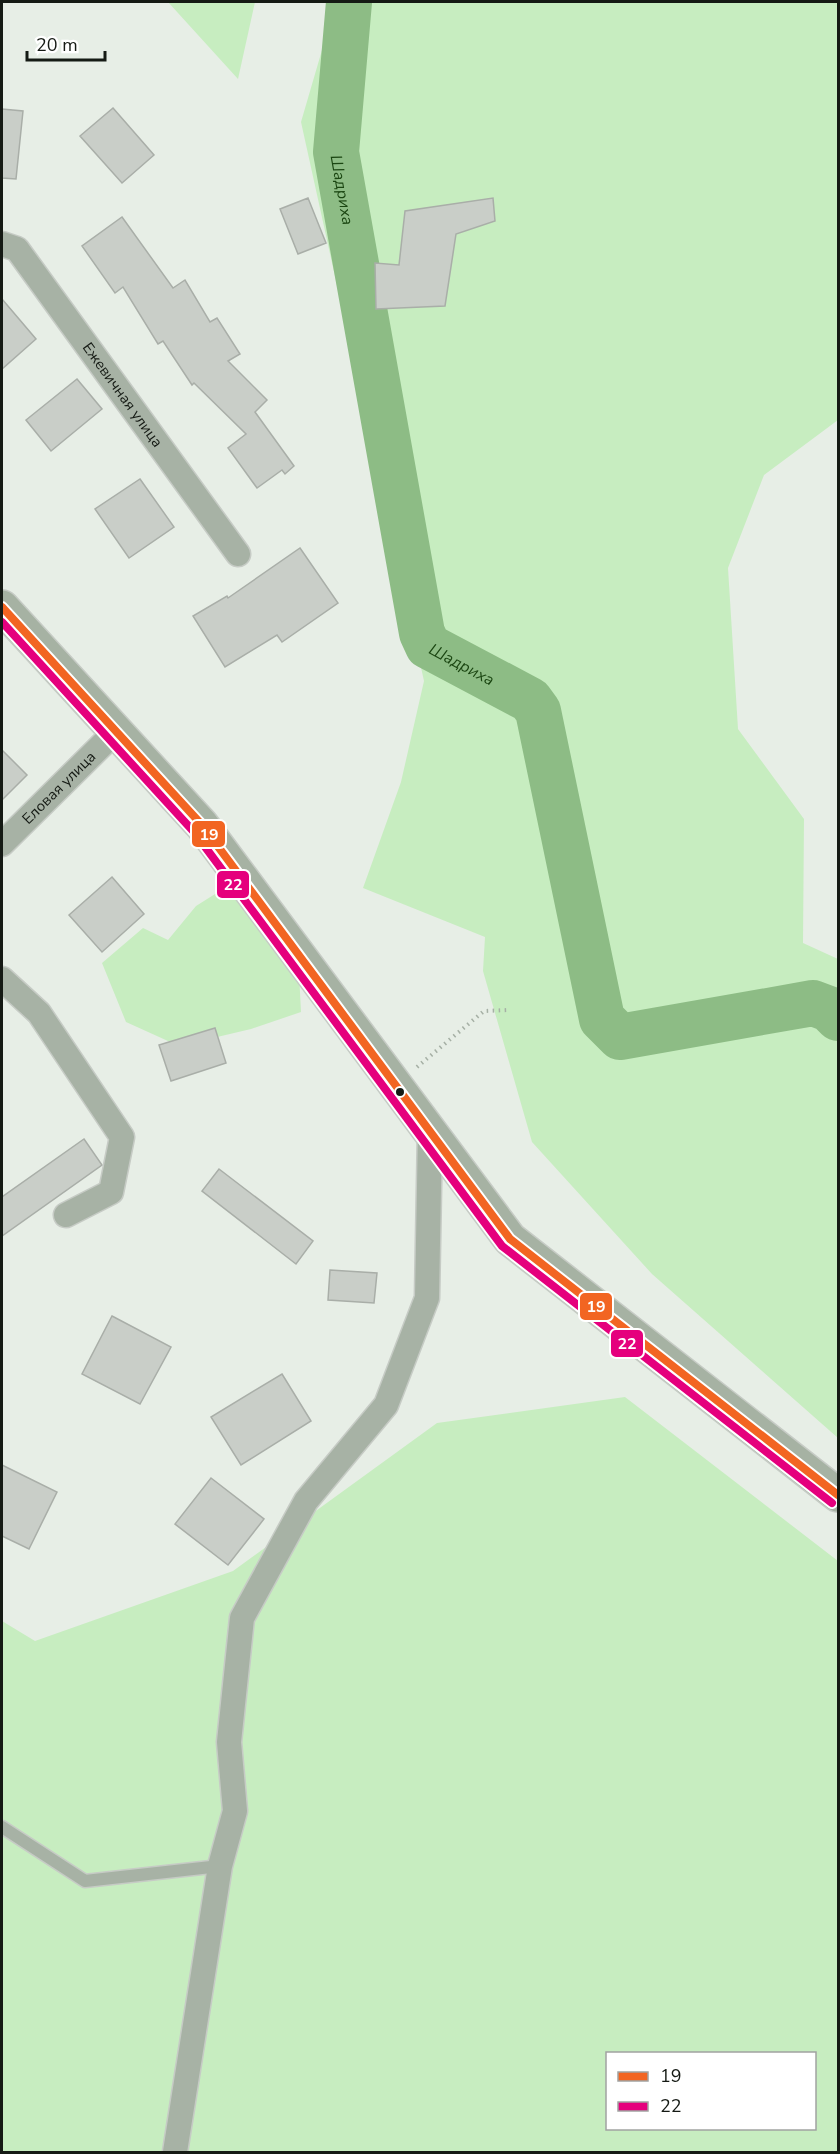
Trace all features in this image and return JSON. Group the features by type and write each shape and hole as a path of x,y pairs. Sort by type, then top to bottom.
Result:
{"street":[{"name":"Ежевичная улица","path":"2,244 16,249 238,554"},
{"path":"2,607 202,825 510,1239 838,1495"},
{"name":"Еловая улица","path":"2,844 116,731"},
{"path":"2,979 39,1013 122,1137 111,1192 66,1215"},
{"path":"175,2152 220,1866 235,1811 229,1742 242,1618 306,1502 386,1405 427,1298 430,1131"}],"lane":[{"path":"2,1827 85,1881 220,1866"}],"path":[{"path":"395,1084 484,1011 509,1010"}],"green space":[{"path":"168,2 255,2 238,79"},
{"path":"336,2 838,2 838,420 764,475 728,568 738,729 804,819 803,943 838,959 838,1438 652,1274 532,1142 483,971 485,937 363,888 401,782 424,681 301,122"},
{"path":"231,884 299,973 301,1012 251,1029 179,1046 126,1022 102,963 143,928 168,940 196,906"},
{"path":"625,1397 838,1561 838,2152 2,2152 2,1621 35,1641 233,1571 437,1423"}],"building":[{"path":"113,108 154,155 122,183 80,136"},
{"path":"2,109 23,111 16,179 2,178"},
{"path":"308,198 326,243 298,254 280,209"},
{"path":"493,198 495,221 456,234 445,306 376,309 375,263 399,265 405,211"},
{"path":"122,217 173,288 185,280 210,322 217,318 240,354 228,361 267,400 255,412 294,466 285,474 282,470 257,488 228,448 246,434 194,383 192,385 163,341 158,344 123,287 115,293 82,246"},
{"path":"2,299 36,339 2,369"},
{"path":"77,379 102,409 51,451 26,420"},
{"path":"140,479 174,527 129,558 95,509"},
{"path":"300,548 338,603 282,642 277,635 225,667 193,616 227,596 228,598"},
{"path":"2,750 27,775 2,800"},
{"path":"112,877 144,914 102,952 69,915"},
{"path":"215,1028 226,1063 171,1081 159,1045"},
{"path":"84,1139 102,1165 2,1236 2,1197"},
{"path":"219,1169 313,1241 296,1264 202,1191"},
{"path":"330,1270 377,1273 374,1303 328,1300"},
{"path":"112,1316 171,1347 140,1404 82,1374"},
{"path":"282,1374 311,1421 241,1465 211,1417"},
{"path":"2,1465 57,1492 29,1549 2,1536"},
{"path":"211,1478 264,1519 228,1565 175,1524"}],"waterway":[{"name":"Шадриха","path":"349,2 336,152 422,633 428,646 530,700 538,711 602,1019 620,1037 813,1003 829,1009 838,1018"}],"transit line":[{"name":"19","path":"2,607 202,825 510,1239 838,1495"},
{"name":"22","path":"2,622 194,832 502,1246 832,1503"}]}
